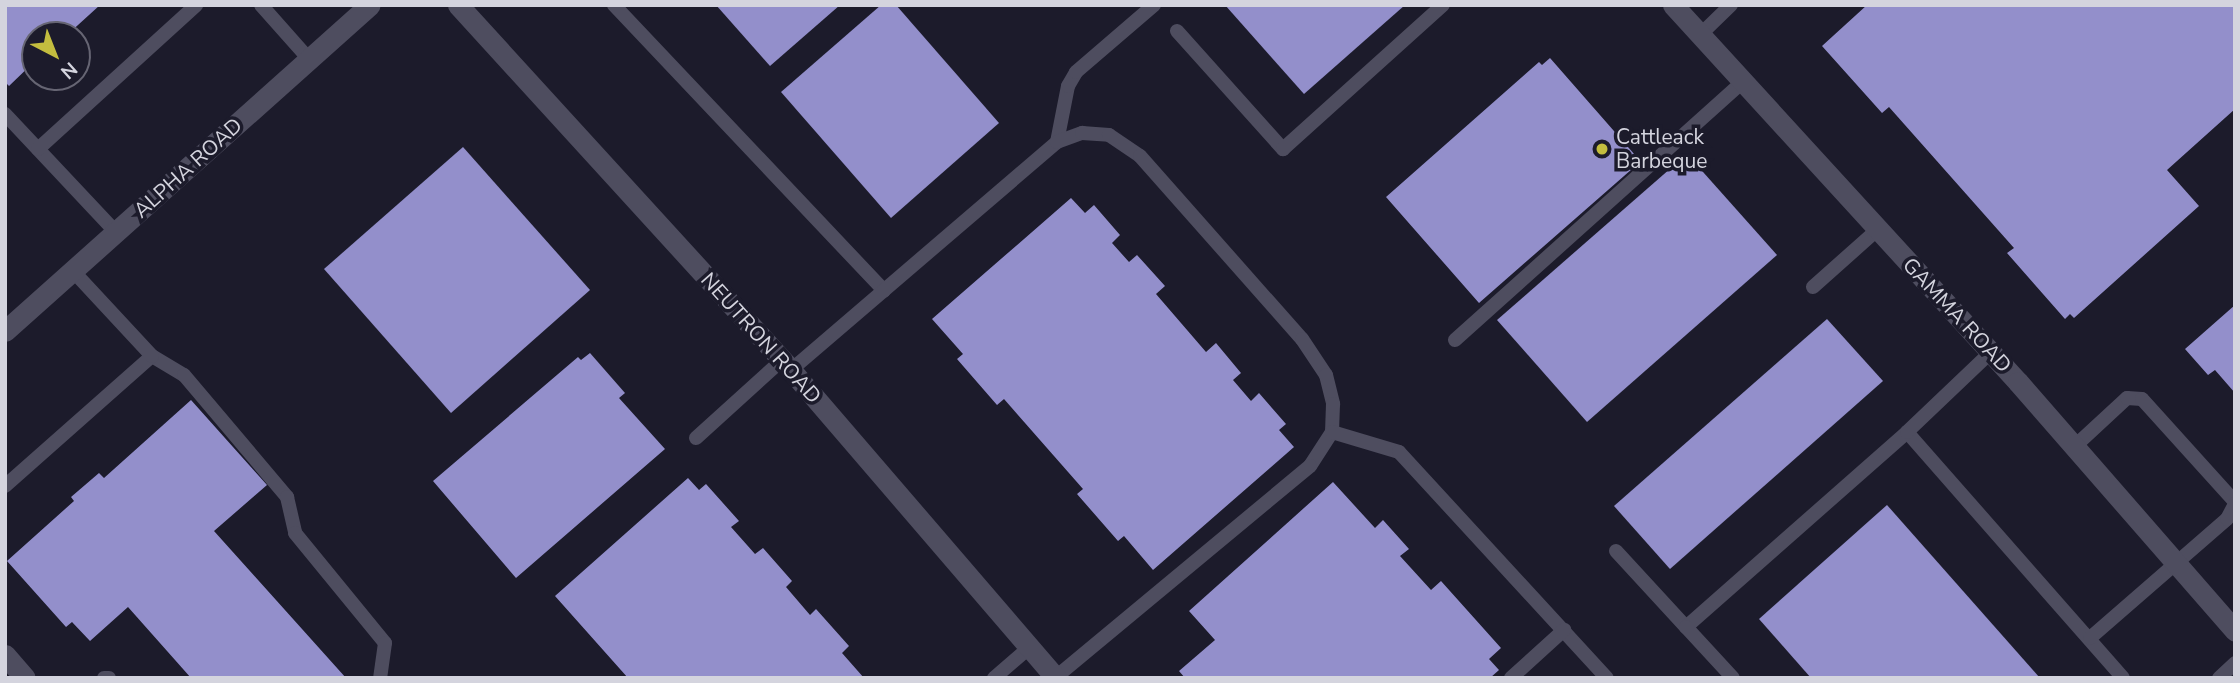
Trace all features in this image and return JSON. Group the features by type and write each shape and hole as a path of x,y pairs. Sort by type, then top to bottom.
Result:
{"street":[{"name":"ALPHA ROAD","path":"5,331 370,5"},
{"name":"NEUTRON ROAD","path":"458,5 786,365 1056,677"},
{"name":"GAMMA ROAD","path":"1673,5 1991,352 2235,631"},
{"path":"5,655 25,678"}],"lane":[{"path":"38,149 196,5"},
{"path":"261,5 309,60"},
{"path":"614,5 884,291"},
{"path":"1057,142 1068,86 1076,72 1154,5"},
{"path":"1177,31 1283,149 1443,5"},
{"path":"1700,35 1731,5"},
{"path":"1455,340 1743,82"},
{"path":"5,114 116,232"},
{"path":"696,438 884,291 1057,142 1082,133 1109,135 1140,156 1302,339 1326,375 1333,404 1332,432 1310,466 1056,677"},
{"path":"1813,287 1878,229"},
{"path":"73,271 152,356 184,375 287,497 295,533 385,643 380,678"},
{"path":"1686,626 1907,432 1991,352"},
{"path":"5,486 152,356"},
{"path":"2074,447 2127,398 2142,399 2235,503 2227,519 2090,638"},
{"path":"1332,432 1399,452 1606,678"},
{"path":"1907,432 2123,678"},
{"path":"1616,551 1733,678"},
{"path":"1511,678 1564,630"},
{"path":"994,678 1030,647"},
{"path":"2219,678 2235,663"},
{"path":"104,678 109,678"}],"building":[{"path":"5,5 100,5 82,21 21,21 21,74 9,86 5,82"},
{"path":"716,5 840,5 770,66"},
{"path":"881,5 896,5 999,123 891,218 781,92"},
{"path":"1225,5 1405,5 1304,94"},
{"path":"1867,5 2235,5 2235,109 2167,170 2199,206 2074,318 2070,314 2065,319 2007,253 2014,248 1889,107 1882,113 1822,46"},
{"path":"1550,58 1635,155 1627,163 1632,169 1479,303 1386,197 1539,62 1542,65"},
{"path":"463,147 590,290 451,413 324,269"},
{"path":"1687,154 1777,255 1587,422 1497,320"},
{"path":"1071,198 1085,213 1094,205 1120,235 1112,243 1129,262 1137,255 1165,286 1156,294 1206,352 1216,343 1241,373 1233,380 1251,401 1259,393 1286,424 1279,430 1294,447 1153,570 1124,536 1118,541 1077,494 1083,489 1004,399 997,405 957,359 963,354 932,319"},
{"path":"2235,305 2235,393 2215,370 2208,375 2185,349"},
{"path":"1827,319 1883,381 1670,569 1614,506"},
{"path":"590,353 625,393 619,398 665,449 516,578 433,481 578,357 581,360"},
{"path":"191,400 267,485 214,531 346,678 191,678 128,607 90,641 72,622 66,627 7,561 74,501 71,497 99,473 104,478"},
{"path":"688,478 699,490 706,484 739,521 731,527 755,554 763,548 792,581 786,587 810,615 816,609 849,646 842,653 864,678 628,678 555,596"},
{"path":"1333,482 1375,528 1383,520 1409,549 1400,556 1431,590 1441,581 1501,648 1489,659 1499,670 1490,678 1185,678 1179,671 1215,640 1189,611"},
{"path":"1887,505 2040,678 1811,678 1759,619"}],"place":[{"name":"Cattleack Barbeque","path":"1602,149"}]}
